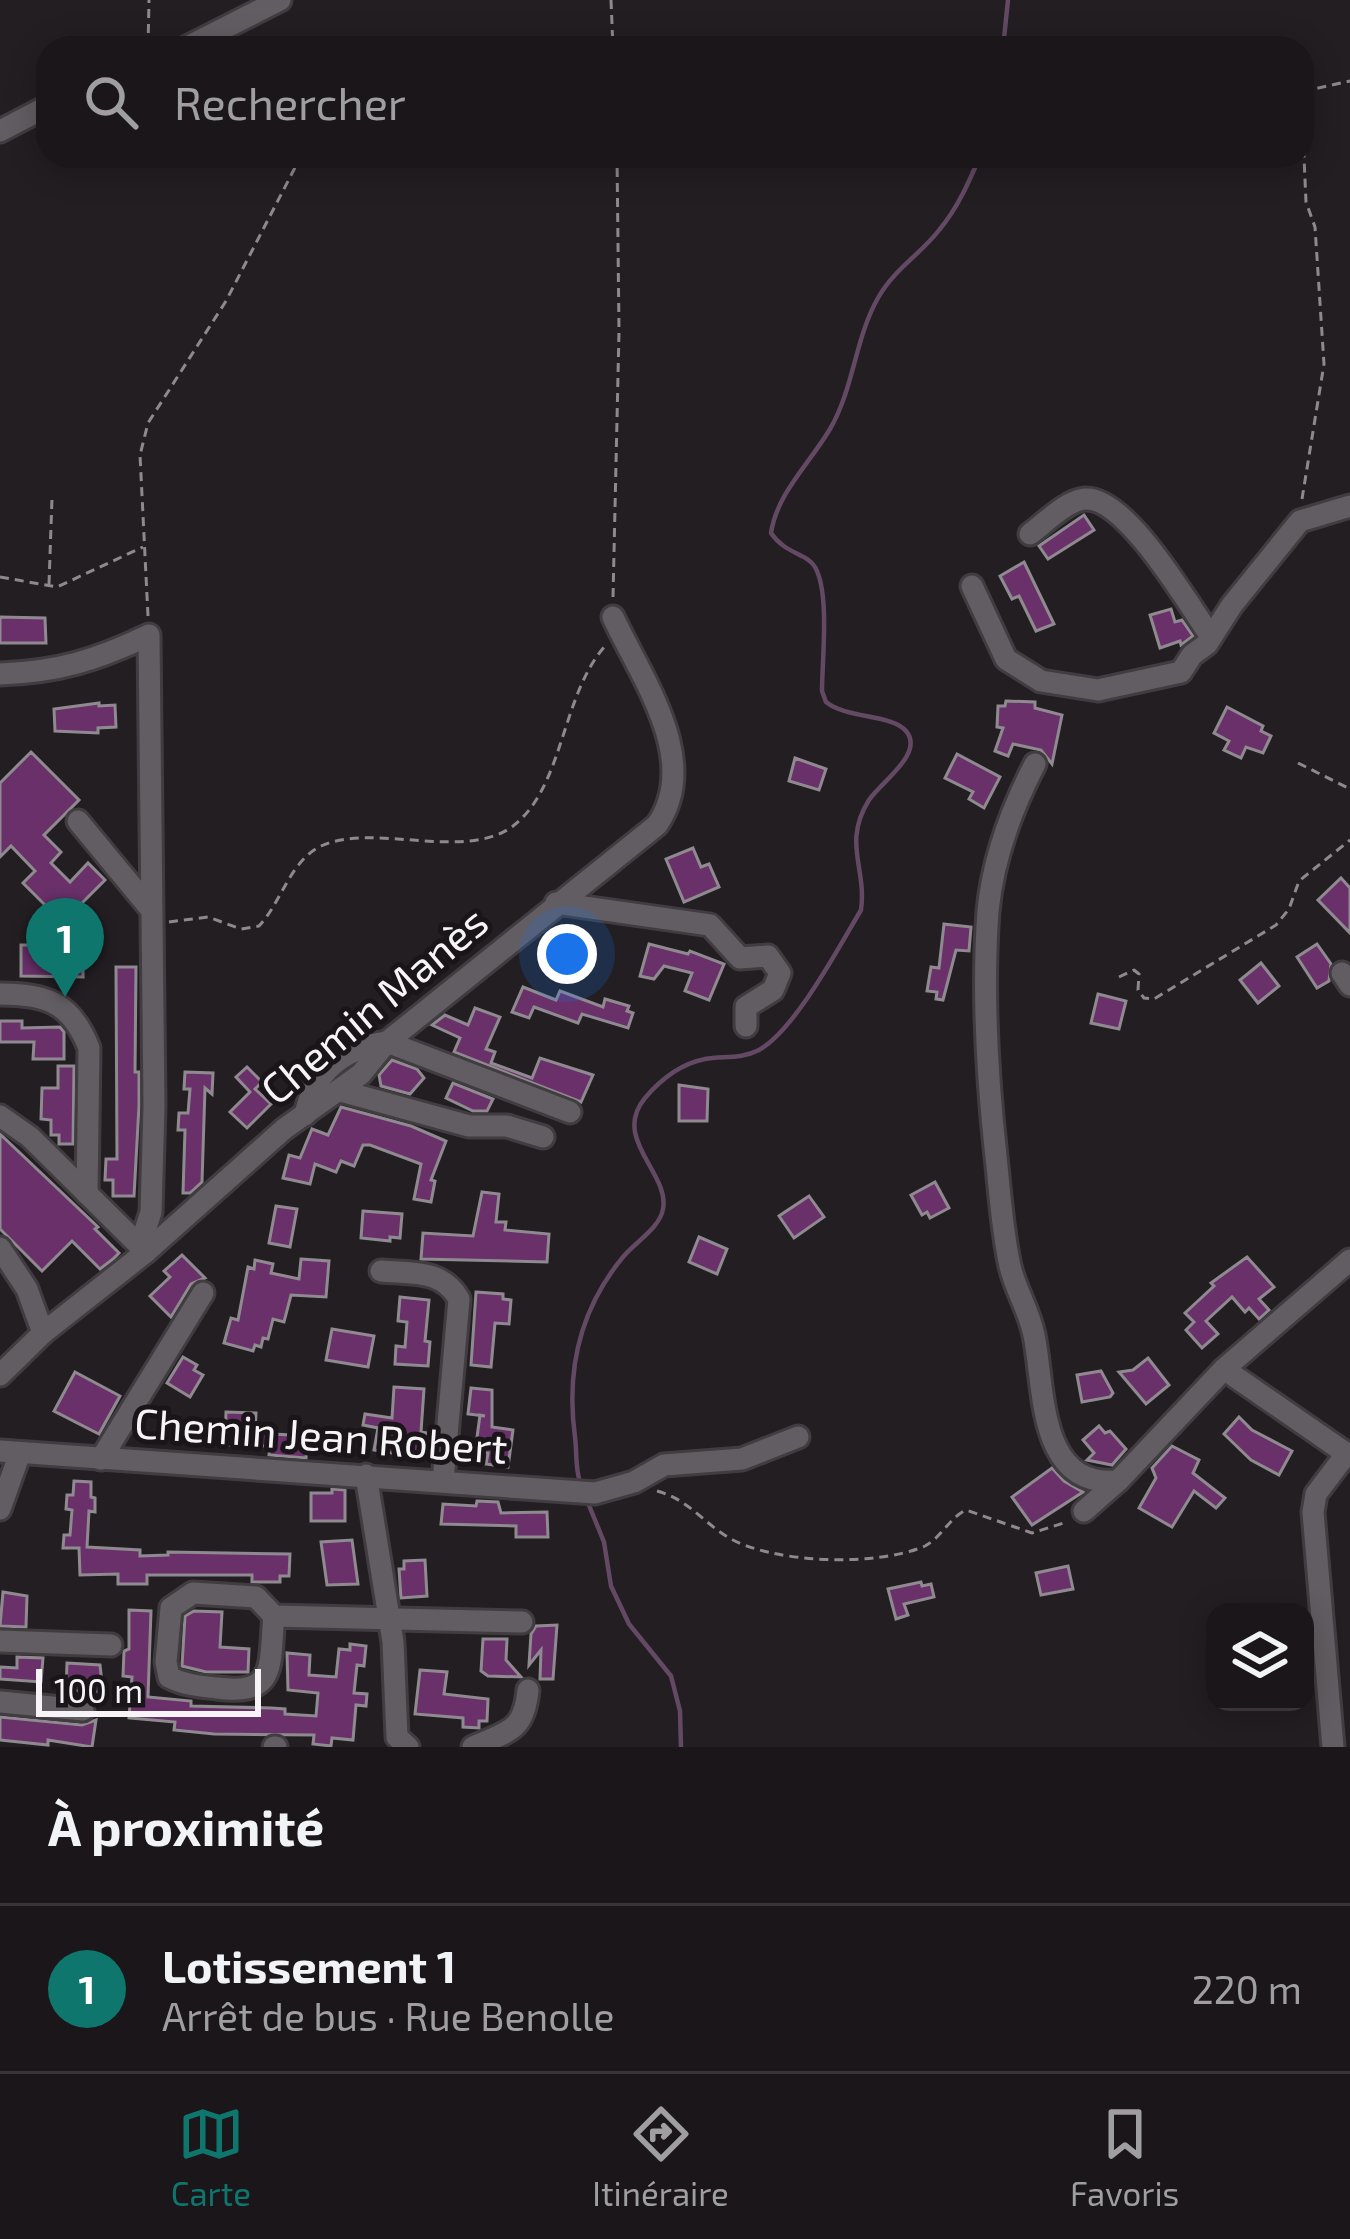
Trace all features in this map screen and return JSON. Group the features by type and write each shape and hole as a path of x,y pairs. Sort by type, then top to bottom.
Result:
{"street":[{"path":"209,36 280,0"},
{"path":"0,131 36,112"},
{"path":"1030,534 1077,500 1100,502 1136,530 1209,640"},
{"path":"972,586 1006,658 1041,681 1098,690 1181,672 1300,521 1350,506"},
{"name":"Chemin Manès","path":"0,1375 43,1333 305,1114 361,1075 387,1042 649,833 664,815 674,794 671,742 617,627"},
{"path":"0,674 92,662 149,634 154,1106 151,1212 143,1249"},
{"path":"1035,764 1002,837 988,907 984,1044 1001,1204 1011,1271 1030,1317 1038,1390 1057,1447 1079,1475 1097,1483 1118,1481"},
{"path":"78,821 150,916"},
{"path":"556,903 710,925 740,958 768,956 780,973 773,990 746,1007 746,1026"},
{"path":"0,994 33,994 62,1006 80,1025 89,1048 87,1194"},
{"path":"305,1114 315,1083 332,1063 387,1042 570,1112"},
{"path":"341,1091 469,1126 508,1126 544,1137"},
{"path":"0,1116 16,1124 143,1249"},
{"path":"0,1249 27,1289 43,1333"},
{"path":"1084,1511 1223,1369 1350,1260"},
{"path":"381,1271 439,1276 459,1298 443,1480"},
{"path":"101,1459 203,1293"},
{"path":"1223,1369 1348,1455 1316,1494 1313,1512 1333,1747"},
{"name":"Chemin Jean Robert","path":"10,1452 595,1493 634,1482 664,1465 742,1460 798,1437"},
{"path":"0,1509 10,1452"},
{"path":"366,1475 388,1616 400,1746"},
{"path":"274,1616 268,1675 258,1686 244,1692 184,1684 166,1671 168,1618 184,1596 256,1597 274,1616 522,1622"},
{"path":"0,1641 111,1645"},
{"path":"473,1747 519,1724 526,1714 528,1690"},
{"path":"0,1702 83,1710"}],"path":[{"path":"148,36 149,0"},
{"path":"611,0 613,36"},
{"path":"1314,89 1350,81"},
{"path":"149,634 140,455 148,423 226,301 296,168"},
{"path":"150,916 208,917 241,929 259,926 306,857 322,846 367,838 427,842 490,837 506,831 533,807 567,716 596,655 617,627 617,168"},
{"path":"1300,521 1324,364 1315,227 1306,202 1304,168"},
{"path":"49,585 52,498"},
{"path":"0,577 57,587 144,546"},
{"path":"1298,763 1350,790"},
{"path":"1119,977 1134,970 1139,974 1138,990 1144,998 1154,999 1276,925 1285,917 1299,881 1350,840"},
{"path":"634,1482 681,1499 726,1536 781,1555 869,1559 926,1545 966,1510 1032,1533 1059,1527 1084,1511"}],"building":[{"path":"1084,515 1094,530 1048,559 1039,546"},
{"path":"1024,562 1054,624 1036,631 1019,596 1012,599 1000,576"},
{"path":"1171,609 1175,622 1182,620 1193,636 1181,645 1180,641 1160,648 1150,615"},
{"path":"0,617 45,618 46,643 0,643"},
{"path":"1006,701 1035,702 1035,708 1062,715 1052,764 1041,750 1013,744 1008,756 995,751 1003,728 997,727 998,706 1005,706"},
{"path":"115,705 116,727 98,728 98,733 55,731 54,709"},
{"path":"1227,707 1263,726 1261,731 1271,736 1263,753 1246,747 1241,758 1224,750 1229,741 1214,733"},
{"path":"31,752 79,800 44,835 61,852 51,863 70,882 88,863 105,880 79,906 83,911 67,927 23,883 35,871 11,846 0,857 0,783"},
{"path":"957,754 1000,777 984,808 969,799 973,792 945,778"},
{"path":"795,758 826,769 819,790 789,781"},
{"path":"693,848 701,867 709,864 719,887 684,902 666,859"},
{"path":"1341,878 1350,888 1350,933 1318,900"},
{"path":"944,924 971,927 969,951 956,950 943,1000 936,999 937,992 927,991 931,967 939,968"},
{"path":"649,944 690,951 724,964 709,1000 685,991 692,973 664,966 654,979 640,976"},
{"path":"1317,944 1331,964 1329,981 1317,988 1297,957"},
{"path":"21,945 50,945 50,958 83,957 83,977 21,976"},
{"path":"1261,963 1279,986 1258,1003 1240,980"},
{"path":"116,967 136,967 139,1106 134,1196 113,1196 113,1180 105,1180 106,1159 117,1159"},
{"path":"523,987 556,1000 560,991 603,1007 605,999 629,1006 627,1011 633,1013 628,1028 582,1014 578,1023 534,1007 529,1018 512,1012"},
{"path":"1098,994 1126,1001 1119,1029 1091,1023"},
{"path":"475,1008 500,1017 486,1049 495,1052 491,1063 532,1078 540,1058 593,1075 581,1102 454,1052 460,1038 432,1025 445,1015 468,1025"},
{"path":"0,1021 22,1021 22,1028 60,1027 64,1059 33,1059 34,1042 0,1042"},
{"path":"392,1060 417,1069 424,1078 410,1094 381,1086 379,1075"},
{"path":"58,1066 74,1066 73,1144 59,1144 59,1135 51,1135 51,1120 41,1119 42,1088 58,1088"},
{"path":"247,1067 262,1082 255,1089 271,1104 247,1128 230,1112 250,1092 236,1077"},
{"path":"185,1072 213,1073 212,1094 205,1088 202,1182 190,1193 183,1193 185,1130 178,1130 179,1113 188,1113 190,1089 184,1089"},
{"path":"453,1083 493,1099 487,1111 473,1111 446,1098"},
{"path":"679,1085 708,1089 707,1121 679,1121"},
{"path":"341,1107 446,1141 431,1180 435,1181 431,1202 414,1199 421,1164 370,1145 363,1145 354,1166 341,1161 336,1172 315,1164 310,1184 283,1178 289,1155 300,1158 312,1129 328,1135"},
{"path":"0,1134 98,1227 95,1229 119,1253 113,1259 100,1269 72,1241 42,1271 0,1229"},
{"path":"935,1182 949,1208 930,1218 927,1212 922,1215 911,1195"},
{"path":"482,1192 499,1194 496,1222 506,1222 505,1230 549,1234 547,1262 421,1259 423,1233 473,1236"},
{"path":"809,1196 824,1217 794,1238 779,1216"},
{"path":"276,1206 297,1209 290,1247 269,1243"},
{"path":"363,1211 402,1214 400,1238 361,1238"},
{"path":"699,1237 727,1249 717,1274 689,1262"},
{"path":"182,1255 205,1278 191,1284 171,1317 150,1296 170,1277 164,1271"},
{"path":"1247,1257 1274,1287 1259,1299 1269,1310 1259,1319 1232,1297 1206,1321 1218,1334 1202,1348 1186,1330 1194,1322 1185,1313 1214,1286 1211,1283"},
{"path":"301,1259 329,1261 326,1297 291,1295 284,1322 273,1319 268,1339 263,1338 261,1347 255,1345 253,1351 224,1343 231,1318 238,1320 248,1267 254,1269 255,1260 273,1264 271,1273 299,1279"},
{"path":"476,1292 503,1294 503,1299 511,1300 509,1324 495,1323 491,1367 471,1365"},
{"path":"400,1297 429,1300 428,1366 395,1364 396,1346 405,1347 407,1322 398,1321"},
{"path":"332,1329 374,1336 368,1367 326,1360"},
{"path":"183,1357 203,1375 190,1397 167,1383"},
{"path":"1148,1358 1169,1385 1146,1404 1119,1372 1133,1370"},
{"path":"1101,1371 1113,1393 1082,1402 1077,1375"},
{"path":"75,1372 120,1396 99,1434 54,1411"},
{"path":"394,1387 424,1389 421,1432 427,1433 423,1458 374,1450 378,1428 363,1425 365,1414 392,1418"},
{"path":"471,1388 492,1390 492,1427 513,1430 508,1467 486,1464 488,1453 475,1452 480,1415 468,1414"},
{"path":"226,1412 256,1413 255,1433 290,1435 289,1446 307,1447 306,1458 269,1455 270,1446 225,1445"},
{"path":"1239,1417 1252,1430 1292,1451 1279,1475 1251,1460 1224,1434"},
{"path":"1099,1426 1126,1449 1112,1465 1087,1460 1094,1453 1083,1440"},
{"path":"1172,1446 1199,1460 1193,1473 1225,1498 1216,1508 1194,1491 1172,1527 1139,1508 1156,1478 1152,1468"},
{"path":"1052,1468 1083,1492 1032,1525 1012,1497"},
{"path":"74,1481 91,1482 91,1497 95,1498 95,1512 89,1511 87,1547 140,1550 140,1556 168,1552 290,1554 289,1576 280,1576 280,1582 252,1582 252,1575 147,1575 147,1584 118,1584 118,1574 80,1575 79,1548 63,1548 64,1535 70,1535 72,1510 66,1509 67,1495 73,1495"},
{"path":"332,1489 345,1490 345,1521 311,1521 311,1493 332,1493"},
{"path":"477,1501 498,1502 501,1513 547,1512 548,1537 516,1537 516,1526 441,1524 443,1504 476,1506"},
{"path":"352,1540 358,1584 327,1585 321,1542"},
{"path":"425,1560 427,1596 401,1598 399,1569 404,1569 404,1561"},
{"path":"1068,1566 1073,1589 1041,1595 1036,1573"},
{"path":"921,1582 922,1586 931,1584 934,1597 904,1604 908,1615 896,1619 888,1589"},
{"path":"3,1592 27,1596 26,1627 0,1626"},
{"path":"129,1610 151,1611 148,1697 191,1701 191,1706 285,1709 285,1714 316,1716 318,1693 288,1690 287,1653 310,1655 309,1675 336,1677 339,1649 350,1650 350,1644 366,1646 364,1666 357,1665 354,1693 367,1694 366,1706 356,1705 353,1740 332,1738 331,1746 313,1744 314,1735 214,1734 174,1730 175,1722 129,1718 132,1677 123,1676"},
{"path":"194,1611 222,1612 220,1647 249,1649 248,1672 206,1672 182,1666 185,1616"},
{"path":"557,1625 553,1679 540,1679 541,1650 529,1665 531,1634 536,1626"},
{"path":"483,1639 507,1639 506,1660 521,1677 488,1676 481,1671"},
{"path":"17,1657 43,1658 41,1682 0,1679 0,1667 17,1668"},
{"path":"67,1663 100,1665 103,1692 66,1690"},
{"path":"420,1670 447,1672 444,1694 488,1699 487,1721 479,1721 479,1728 463,1727 463,1718 415,1714"},
{"path":"0,1717 82,1725 96,1720 92,1747 48,1740 48,1745 0,1740"}],"waterway":[{"path":"1004,36 1008,0"},
{"path":"580,1482 573,1412 580,1342 608,1277 657,1223 663,1209 658,1182 634,1128 636,1113 672,1073 696,1061 759,1050 801,1007 861,910 856,843 861,815 910,749 906,731 899,726 826,702 820,579 811,562 771,533 787,491 838,413 878,298 946,221 975,168"},
{"path":"586,1498 604,1542 611,1586 629,1624 671,1676 680,1711 681,1747"}],"place":[{"name":"Lotissement 1","path":"65,997"}]}
